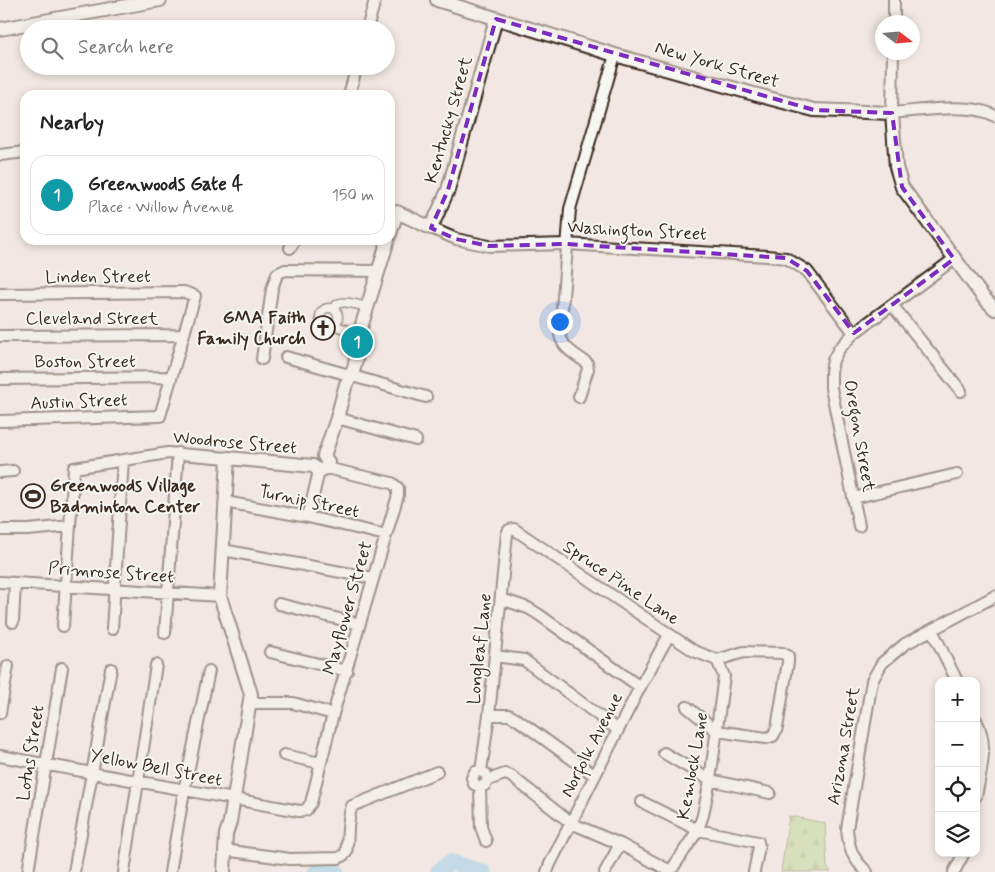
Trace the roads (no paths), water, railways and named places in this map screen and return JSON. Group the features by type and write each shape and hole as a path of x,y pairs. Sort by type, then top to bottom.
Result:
{"street":[{"path":"50,20 160,0"},
{"path":"369,20 375,0"},
{"name":"New York Street","path":"437,0 615,55 772,100 814,110 892,113 962,108 978,109 995,116"},
{"path":"894,0 894,15"},
{"name":"Kentucky Street","path":"431,228 448,190 496,19"},
{"path":"0,29 20,25"},
{"path":"579,397 588,368 587,363 567,349 562,343 560,335 566,244 570,209 615,55"},
{"path":"893,60 892,113 896,167 902,187 982,297 995,309"},
{"path":"350,90 355,75"},
{"path":"0,155 20,153"},
{"name":"Washington Street","path":"395,211 456,240 490,246 566,244 786,258 807,271 854,334"},
{"path":"308,516 320,465 337,418 347,378 360,343 359,334 387,245"},
{"name":"Oregon Street","path":"859,526 831,388 833,360 839,349 854,334 954,258"},
{"path":"262,359 272,289 277,274 285,270 379,271"},
{"name":"Linden Street","path":"0,294 184,292 195,296 183,335"},
{"path":"333,309 340,302 368,307"},
{"path":"892,305 961,391"},
{"path":"333,326 338,315 333,309 326,308 320,316 322,324 359,334"},
{"path":"171,377 183,335"},
{"name":"Cleveland Street","path":"0,336 183,335"},
{"path":"286,358 347,378 426,398"},
{"name":"Boston Street","path":"0,379 171,377"},
{"name":"Austin Street","path":"0,421 160,416 171,377"},
{"path":"337,418 416,440"},
{"name":"Woodrose Street","path":"63,626 74,468 168,453 320,465"},
{"path":"165,633 178,453"},
{"path":"225,872 226,834 230,822 251,694 220,596 228,458"},
{"path":"112,629 123,460"},
{"name":"Mayflower Street","path":"306,810 310,803 333,714 398,495 398,488 392,483 320,465"},
{"path":"0,472 13,471"},
{"path":"853,498 957,474"},
{"name":"Turnip Street","path":"225,502 308,516 386,535"},
{"path":"0,530 28,530 70,526"},
{"name":"Longleaf Lane","path":"484,783 486,774 481,771 489,715 507,534 509,530"},
{"name":"Spruce Pine Lane","path":"509,530 514,530 694,651 717,660"},
{"path":"223,550 373,578"},
{"name":"Primrose Street","path":"0,582 220,596"},
{"path":"12,622 15,583"},
{"name":"Arizona Street","path":"867,872 858,864 848,848 847,830 872,681 882,663 905,644 995,596"},
{"path":"501,599 528,608 538,614 640,687"},
{"path":"279,604 359,624"},
{"path":"932,630 955,677"},
{"name":"Norfolk Avenue","path":"547,872 594,775 669,635"},
{"path":"270,652 347,671"},
{"path":"687,707 717,731 766,738 773,736 777,728 788,656 782,653 744,652 717,660"},
{"path":"495,656 524,660 618,730"},
{"name":"Kemlock Lane","path":"670,872 698,830 710,780 724,676 717,660"},
{"path":"124,872 156,665"},
{"path":"0,713 8,666"},
{"name":"Lotus Street","path":"28,872 62,668"},
{"path":"74,872 111,669"},
{"path":"170,872 184,790 209,671"},
{"path":"250,703 293,703 333,714"},
{"path":"489,715 509,715 518,720 594,775"},
{"path":"977,722 982,736 984,753 980,774"},
{"path":"664,753 710,780 770,793"},
{"path":"284,755 320,763"},
{"name":"Yellow Bell Street","path":"0,756 299,811 306,810"},
{"path":"231,850 290,858 339,858 346,853 349,839 348,816 352,806 437,772"},
{"path":"486,841 481,827 484,783 505,774 511,776 571,823 620,844 670,872"},
{"path":"642,802 698,830 758,842 760,847 754,872"},
{"path":"225,872 231,850 230,822"},
{"path":"605,872 620,844"},
{"path":"954,872 962,857"}],"waterway":[{"path":"438,872 450,862 483,872"},
{"path":"316,872 330,869 336,872"}],"place":[{"name":"GMA Faith Family Church","path":"323,328"},
{"name":"Greenwoods Gate 4","path":"357,342"},
{"name":"Greenwoods Village Badminton Center","path":"33,496"}]}
